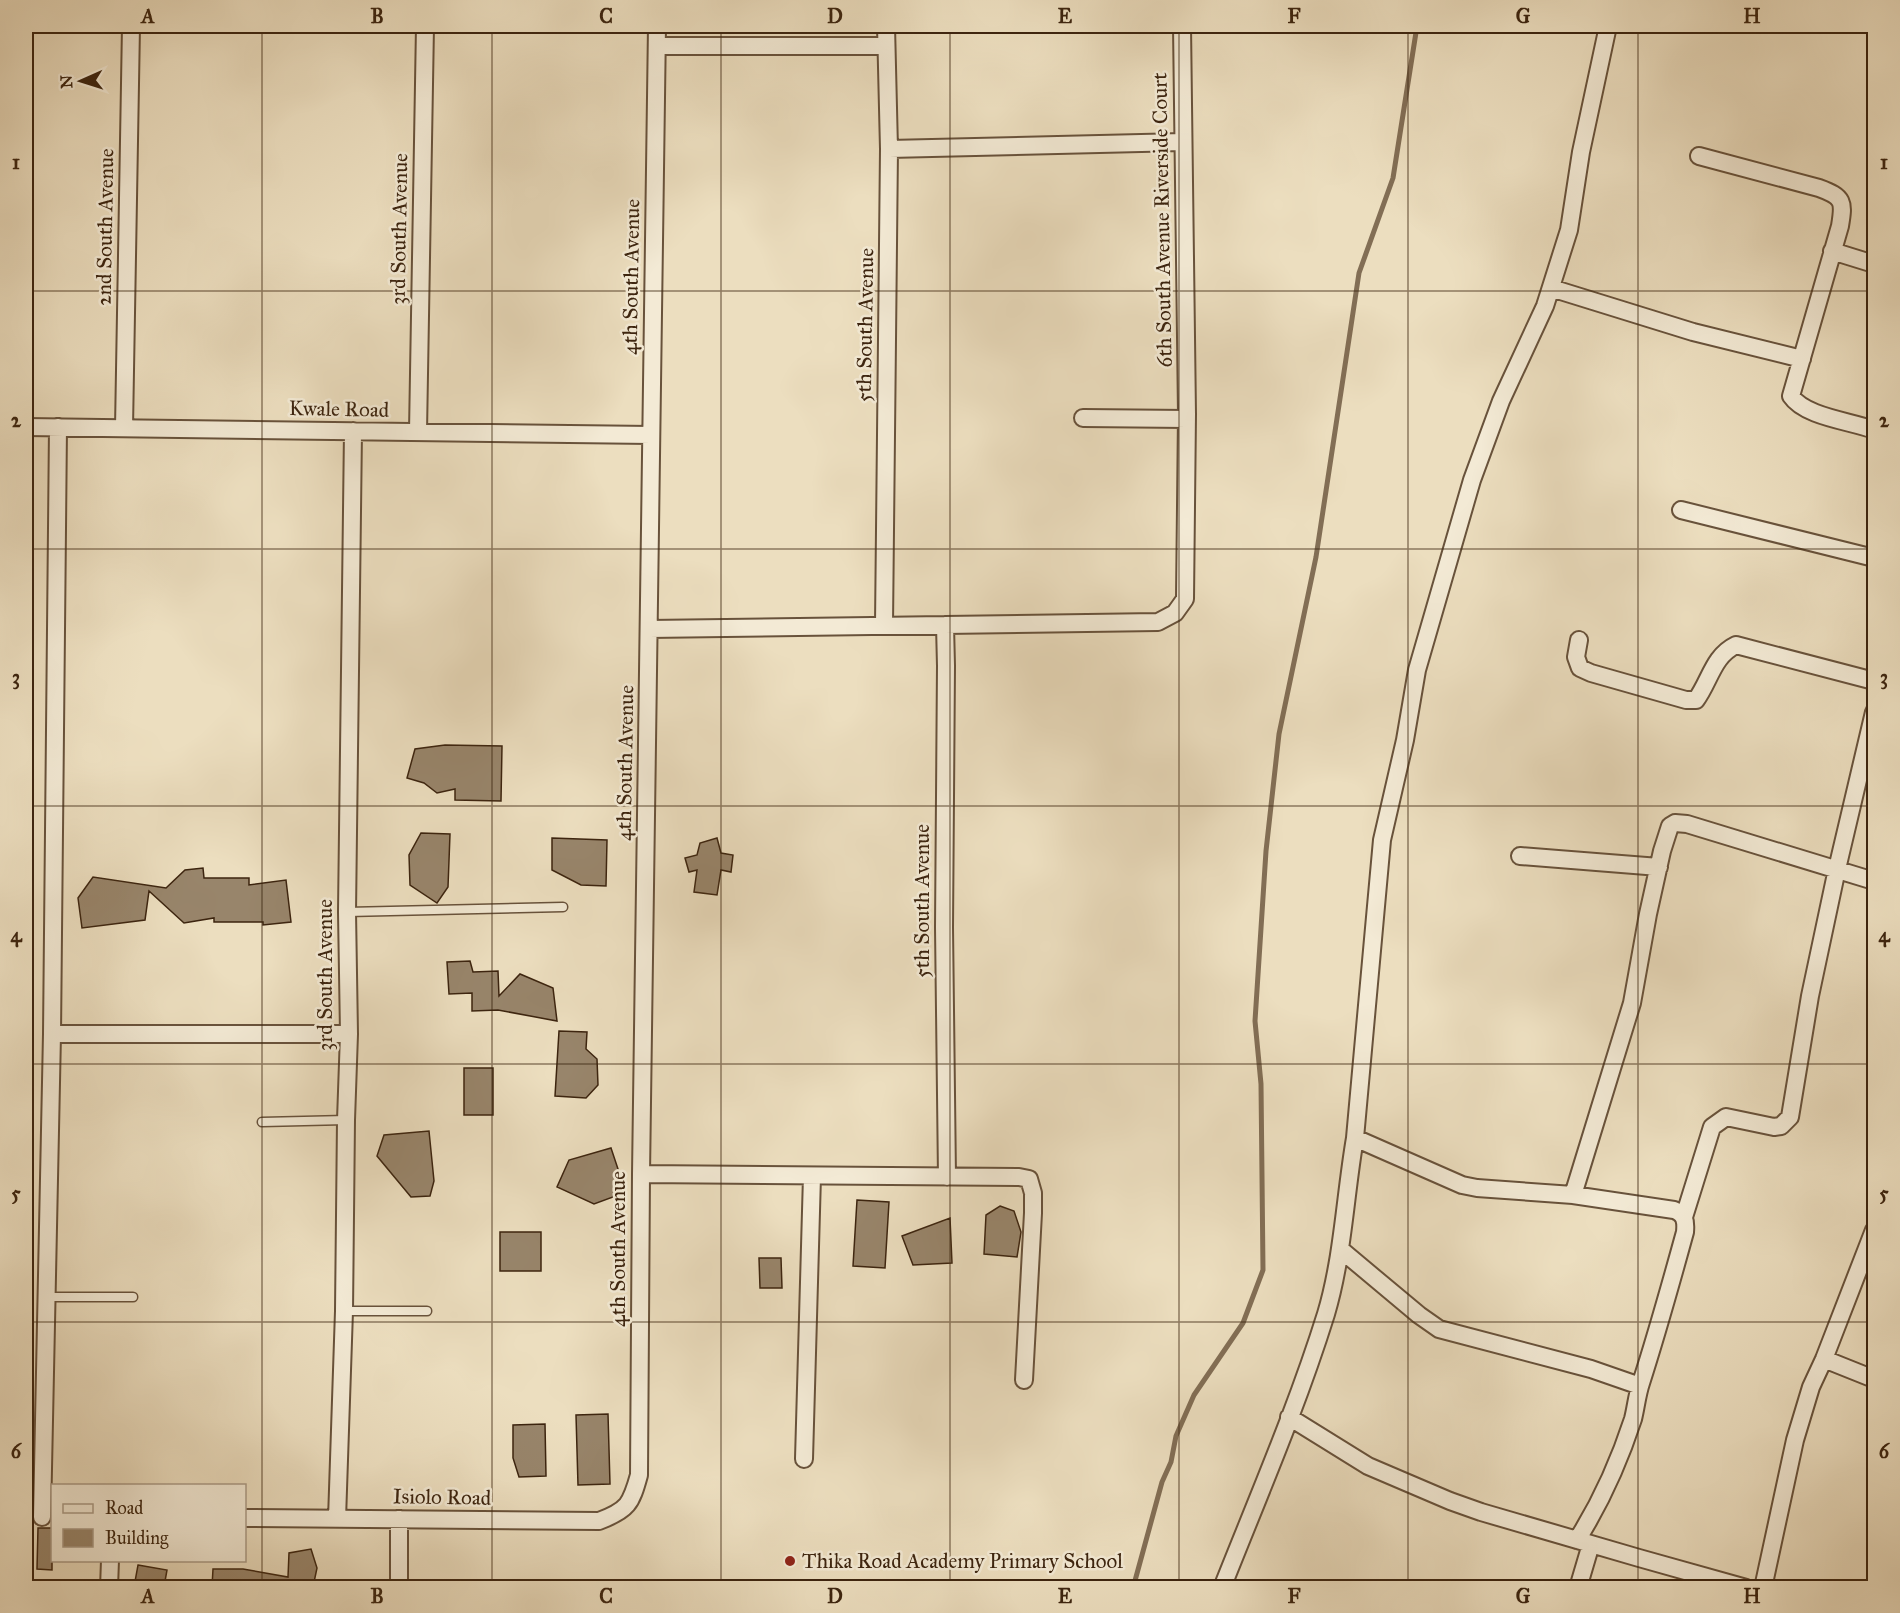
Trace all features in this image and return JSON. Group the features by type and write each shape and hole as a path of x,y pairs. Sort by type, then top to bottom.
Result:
{"street":[{"name":"2nd South Avenue","path":"124,428 131,26"},
{"name":"3rd South Avenue","path":"418,432 425,26"},
{"name":"4th South Avenue","path":"632,1500 639,1475 657,26"},
{"name":"5th South Avenue","path":"884,625 889,149 886,26"},
{"name":"6th South Avenue Riverside Court","path":"649,629 1158,622 1175,613 1185,599 1187,416 1182,26"},
{"path":"1222,1587 1289,1417 1326,1312 1340,1249 1355,1138 1382,840 1405,740 1417,670 1472,480 1501,402 1545,306 1569,230 1581,152 1608,26"},
{"path":"657,46 886,46"},
{"path":"889,149 1183,142"},
{"path":"1699,156 1836,194 1843,209 1791,396 1796,404 1811,411 1875,430"},
{"path":"1832,251 1875,264"},
{"path":"1551,288 1693,332 1802,359"},
{"path":"1083,418 1187,416"},
{"name":"Kwale Road","path":"26,427 651,435"},
{"path":"40,1516 52,1034 58,428"},
{"name":"3rd South Avenue","path":"337,1519 345,1311 353,431"},
{"path":"1681,510 1875,558"},
{"name":"5th South Avenue","path":"945,625 944,927 947,1177"},
{"path":"1579,640 1576,657 1580,668 1686,700 1696,700 1718,660 1726,650 1736,645 1875,681"},
{"path":"1578,1587 1584,1542 1592,1516 1613,1474 1633,1417 1685,1232 1684,1217 1712,1127 1726,1117 1774,1127 1781,1126 1790,1118 1810,996 1836,869 1875,712"},
{"path":"1574,1195 1632,1003 1659,867 1670,826 1675,823 1688,824 1875,881"},
{"path":"1520,856 1659,867"},
{"path":"52,1034 349,1034"},
{"path":"1355,1138 1462,1185 1574,1195 1674,1210 1680,1212 1684,1217"},
{"path":"641,1174 1019,1177 1029,1179 1033,1193 1033,1214 1024,1380"},
{"path":"804,1459 812,1176"},
{"path":"1763,1587 1795,1440 1811,1387 1875,1230"},
{"path":"1340,1249 1439,1329 1591,1369 1640,1386"},
{"path":"1824,1359 1875,1378"},
{"path":"1289,1417 1368,1466 1423,1491 1481,1512 1746,1587"},
{"name":"Isiolo Road","path":"246,1518 599,1521 617,1515 632,1500"},
{"path":"399,1519 399,1587"},
{"path":"109,1587 110,1562"}],"lane":[{"path":"347,912 563,908"},
{"path":"262,1122 346,1120"},
{"path":"46,1297 133,1297"},
{"path":"345,1311 427,1311"}],"building":[{"path":"445,745 502,746 501,801 455,800 455,789 437,793 424,783 407,778 415,749"},
{"path":"421,833 450,834 448,887 437,903 410,885 409,855"},
{"path":"552,838 607,840 606,886 581,885 552,870"},
{"path":"717,838 721,853 733,855 731,872 721,870 717,895 694,892 697,870 689,872 685,858 697,855 700,843"},
{"path":"203,868 204,878 249,878 249,885 286,880 291,922 263,925 263,922 214,922 214,918 184,923 149,891 145,920 82,928 78,898 93,877 166,888 185,870"},
{"path":"470,961 473,972 498,971 499,996 520,974 553,988 557,1021 498,1010 472,1011 472,993 449,994 447,962"},
{"path":"559,1031 587,1032 586,1049 597,1059 598,1085 586,1098 555,1096"},
{"path":"464,1068 493,1068 493,1115 464,1115"},
{"path":"429,1131 434,1181 430,1196 411,1197 377,1156 384,1135"},
{"path":"611,1148 619,1172 613,1197 594,1204 557,1187 569,1160"},
{"path":"857,1200 889,1202 885,1268 853,1266"},
{"path":"1000,1206 1014,1211 1021,1232 1017,1257 984,1254 986,1215"},
{"path":"950,1218 952,1263 913,1265 902,1236"},
{"path":"500,1232 541,1232 541,1271 500,1271"},
{"path":"759,1258 781,1258 782,1288 760,1288"},
{"path":"608,1414 610,1484 578,1485 576,1415"},
{"path":"545,1424 546,1476 519,1477 513,1458 513,1425"},
{"path":"38,1528 51,1528 52,1570 37,1569"},
{"path":"311,1549 317,1568 313,1587 212,1587 213,1569 243,1569 288,1577 289,1553"},
{"path":"138,1565 167,1570 164,1587 134,1587"}],"waterway":[{"path":"1133,1588 1162,1482 1171,1462 1176,1436 1194,1395 1243,1323 1263,1270 1261,1084 1255,1021 1266,851 1279,734 1316,557 1359,273 1393,178 1417,26"}],"place":[{"name":"Thika Road Academy Primary School","path":"790,1561"}]}
